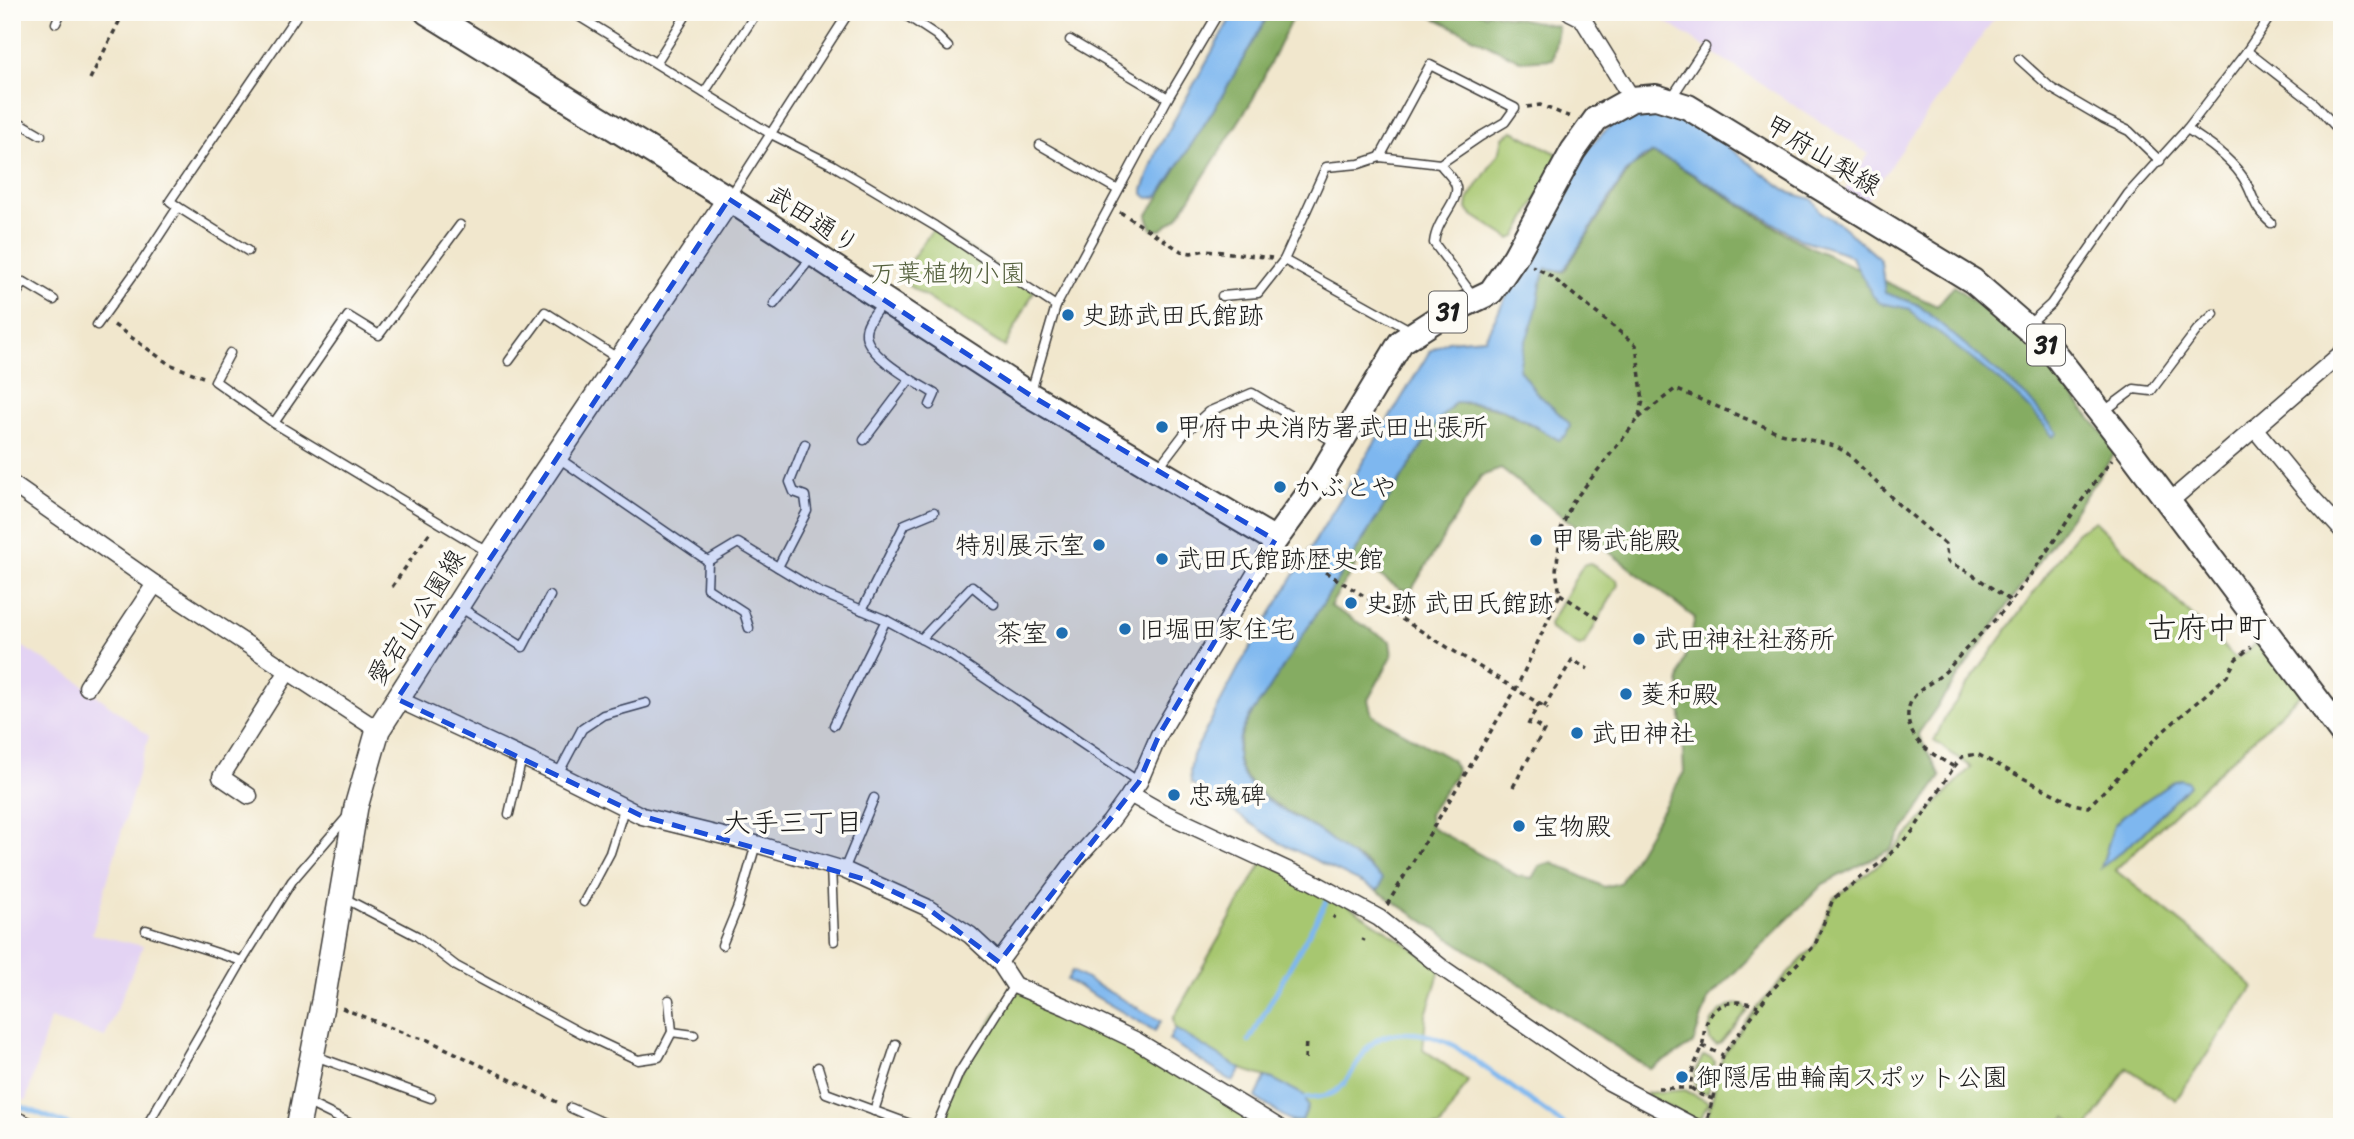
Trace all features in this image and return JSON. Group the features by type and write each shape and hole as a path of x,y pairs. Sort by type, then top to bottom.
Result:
{"main road":[{"name":"武田通り","path":"427,12 729,200 1030,395 1275,541"},
{"name":"甲府山梨線","path":"1275,541 1315,485 1401,342 1443,315 1491,292 1516,257 1573,151 1596,118 1632,99 1656,97 1688,107 1973,281 2049,347 2342,733"},
{"name":"愛宕山公園線","path":"298,1127 323,1001 356,807 378,730 491,553 729,200"}],"street":[{"path":"1579,14 1632,99"},
{"path":"2168,503 2342,353"},
{"path":"2254,428 2342,530"},
{"path":"12,484 155,584 378,730"},
{"path":"999,962 1073,863 1110,822 1135,788 1159,735 1275,541"},
{"path":"87,687 155,584"},
{"path":"249,796 221,777 288,671"},
{"path":"397,699 558,774 642,817 756,844 837,868 926,906 970,934 999,962 1014,985 1137,1041 1278,1127"},
{"path":"1135,788 1160,811 1311,881 1379,918 1441,967 1609,1082 1695,1127"}],"lane":[{"path":"56,23 61,12"},
{"path":"248,251 170,201 299,12"},
{"path":"572,12 771,134 831,164 924,219 1056,306"},
{"path":"656,64 688,12"},
{"path":"704,93 757,12"},
{"path":"729,200 849,12"},
{"path":"901,12 936,35 948,47"},
{"path":"1030,395 1056,306 1168,98 1220,12"},
{"path":"2025,327 2052,304 2128,194 2187,129 2247,51 2273,12"},
{"path":"1070,40 1168,98"},
{"path":"1669,101 1705,47"},
{"path":"2247,51 2315,104 2336,127"},
{"path":"2019,59 2051,88 2129,131 2160,161"},
{"path":"1222,296 1258,293 1284,260 1326,167 1359,164 1380,157 1440,164 1505,122 1515,108 1430,65 1380,157"},
{"path":"12,117 41,135"},
{"path":"2187,129 2215,147 2243,176 2259,212 2271,223"},
{"path":"1041,145 1118,190"},
{"path":"1440,164 1456,185 1457,191 1455,199 1438,224 1434,243 1476,299"},
{"path":"100,321 178,207"},
{"path":"274,424 348,316 379,335 460,225"},
{"path":"774,304 814,254"},
{"path":"1284,260 1415,333"},
{"path":"12,301 24,282 54,300"},
{"path":"884,300 866,328 866,339 883,360 935,394 930,405"},
{"path":"509,361 545,312 621,361"},
{"path":"2101,414 2134,389 2151,391 2197,330 2214,314"},
{"path":"230,353 215,381 274,424 491,553"},
{"path":"864,440 911,379"},
{"path":"1156,470 1184,434 1208,412 1252,393 1339,445"},
{"path":"778,567 807,512 805,496 794,492 790,482 805,444"},
{"path":"557,457 708,561"},
{"path":"862,610 905,524 934,512"},
{"path":"708,561 738,543 819,592 886,620 949,654 1135,788"},
{"path":"708,561 707,588 744,611 749,628"},
{"path":"921,639 972,586 994,604"},
{"path":"457,606 523,647 550,596"},
{"path":"834,725 886,620"},
{"path":"558,774 582,729 603,715 646,703"},
{"path":"509,814 522,757"},
{"path":"834,941 837,868 874,798"},
{"path":"146,1127 242,961 292,881 356,807"},
{"path":"584,902 610,853 624,809"},
{"path":"722,945 738,906 756,844"},
{"path":"341,896 417,936 456,966 638,1059 659,1057 672,1032 669,1000"},
{"path":"146,930 242,961"},
{"path":"936,1127 959,1073 1014,985"},
{"path":"672,1032 694,1034"},
{"path":"874,1111 896,1044"},
{"path":"313,1055 431,1098"},
{"path":"818,1067 826,1093 918,1127"},
{"path":"304,1101 357,1127"},
{"path":"571,1108 613,1127"},
{"path":"12,1114 41,1127"},
{"path":"2336,1127 2342,1121"}],"path":[{"path":"90,79 124,12"},
{"path":"1515,108 1540,105 1591,126"},
{"path":"1109,205 1181,251 1191,253 1206,250 1284,260"},
{"path":"1527,263 1548,274 1636,345 1643,401 1638,419"},
{"path":"100,321 169,365 215,381"},
{"path":"1379,918 1516,690 1560,594 1556,571 1561,529 1572,503 1638,419 1675,389 1780,433 1835,446 1847,453 1945,544 1948,562 1970,573 2011,601"},
{"path":"1955,767 1930,753 1920,743 1908,718 1912,702 1920,688 1945,672 2011,601 2082,498 2125,444"},
{"path":"392,587 437,521"},
{"path":"1303,559 1546,708 1572,660 1588,670"},
{"path":"1560,594 1600,620"},
{"path":"1705,1127 1723,1055 1758,1006 1815,945 1833,900 1884,860 1913,831 1962,757 1977,754 2073,804 2088,807 2159,735 2227,676 2236,659 2267,635"},
{"path":"1513,787 1544,730 1529,723 1539,704"},
{"path":"323,1001 411,1036 428,1040 571,1108"},
{"path":"1714,1099 1700,1095 1691,1088 1690,1074 1702,1046 1709,1019 1724,1003 1735,1001 1758,1006"},
{"path":"1305,1059 1306,1040"},
{"path":"1702,1046 1723,1055"}],"highlighted area":[{"path":"729,199 1030,395 1275,540 1159,735 1139,782 999,962 926,907 871,881 642,816 397,699"}],"shaded area":[{"path":"1651,12 1999,12 1859,211 1839,199 1869,154"},
{"path":"12,640 81,683 149,736 92,934 143,946 105,1037 50,1019 26,1101 12,1095"}],"green space":[{"path":"1270,12 1295,12 1253,99 1178,217 1161,230 1152,229 1147,216 1219,101"},
{"path":"1423,12 1477,12 1486,15 1488,12 1558,26 1553,59 1520,61"},
{"path":"1513,131 1556,153 1559,158 1516,237 1510,239 1467,209 1468,200 1500,151 1503,137"},
{"path":"1653,154 1672,162 1798,241 1937,306 1954,286 2033,348 2117,450 1918,734 1941,777 1890,850 1823,884 1708,999 1693,1044 1650,1069 1376,890 1380,888 1367,864 1348,854 1322,833 1259,791 1246,778 1239,762 1239,744 1247,723 1437,422 1455,403 1499,409 1559,440 1566,435 1569,423 1535,391 1519,369 1522,353 1546,268 1564,272 1631,167","holes":["1501,469 1695,618 1679,680 1684,772 1620,883 1604,887 1552,862 1539,866 1532,878 1518,876 1430,826 1429,814 1457,772 1452,760 1372,715 1368,700 1392,656 1390,641 1330,606 1358,561 1401,590 1412,589 1481,476"]},
{"name":"万葉植物小園","path":"935,226 1034,291 1005,347 898,279"},
{"path":"2095,521 2236,659 2267,635 2307,688 2115,870 2198,936 2253,987 2176,1100 2127,1068 2088,1127 2077,1127 2066,1117 2059,1127 1705,1127 1723,1055 1758,1006 1815,945 1833,899 1884,860 1971,767 1934,741 1947,714 2078,531"},
{"path":"1589,563 1617,580 1618,585 1584,645 1579,646 1550,629 1549,624 1583,565"},
{"path":"1263,861 1311,881 1441,967 1426,1015 1423,1049 1468,1081 1440,1127 1290,1127 1291,1121 1295,1122 1273,1079 1241,1069 1175,1029 1173,1019"},
{"path":"1014,985 1066,1007 1278,1127 936,1127 959,1073"},
{"path":"1737,1004 1744,1005 1748,1011 1721,1043 1717,1045 1710,1041 1710,1028 1715,1017"},
{"path":"1703,1056 1715,1062 1708,1093 1699,1092 1695,1083"},
{"path":"1685,1090 1708,1102 1700,1118 1694,1120 1646,1093"}],"water":[{"path":"1234,12 1270,12 1219,101 1160,194 1149,198 1143,194 1143,190 1157,151"},
{"path":"1641,110 1672,114 1701,127 1790,193 1812,199 1821,212 1840,224 1878,257 1885,293 1917,304 2027,397 2058,433 2053,437 2028,406 1934,329 1920,321 1910,309 1880,303 1873,296 1852,258 1845,253 1800,239 1673,162 1652,153 1643,157 1627,171 1563,271 1546,268 1542,278 1536,311 1519,369 1535,391 1569,423 1566,435 1559,440 1500,408 1455,402 1437,422 1239,738 1239,766 1251,786 1373,870 1382,879 1380,888 1376,890 1280,843 1191,783 1193,755 1241,663 1430,351 1448,341 1485,338 1517,275 1525,271 1587,149 1616,120"},
{"path":"2180,779 2187,781 2189,785 2140,836 2101,868 2114,825 2124,815"},
{"path":"1072,971 1161,1021 1155,1031 1067,980"},
{"path":"1175,1029 1241,1069 1233,1082 1169,1040"},
{"path":"1265,1078 1273,1079 1304,1095 1308,1107 1302,1121 1291,1121 1257,1099"}],"waterway":[{"path":"1249,1041 1326,902"},
{"path":"1306,1098 1333,1093 1347,1080 1366,1050 1384,1036 1421,1034 1455,1046 1567,1127"},
{"path":"12,1103 74,1127"}],"place":[{"name":"史跡武田氏館跡","path":"1068,315"},
{"name":"甲府中央消防署武田出張所","path":"1162,427"},
{"name":"かぶとや","path":"1280,487"},
{"name":"甲陽武能殿","path":"1536,540"},
{"name":"特別展示室","path":"1099,545"},
{"name":"武田氏館跡歴史館","path":"1162,559"},
{"name":"史跡 武田氏館跡","path":"1351,603"},
{"name":"旧堀田家住宅","path":"1125,629"},
{"name":"茶室","path":"1062,633"},
{"name":"武田神社社務所","path":"1639,639"},
{"name":"菱和殿","path":"1626,694"},
{"name":"武田神社","path":"1577,733"},
{"name":"忠魂碑","path":"1174,795"},
{"name":"宝物殿","path":"1519,826"},
{"name":"御隠居曲輪南スポット公園","path":"1682,1077"}],"district":[{"name":"古府中町","path":"2207,628"},
{"name":"大手三丁目","path":"793,822"}]}
